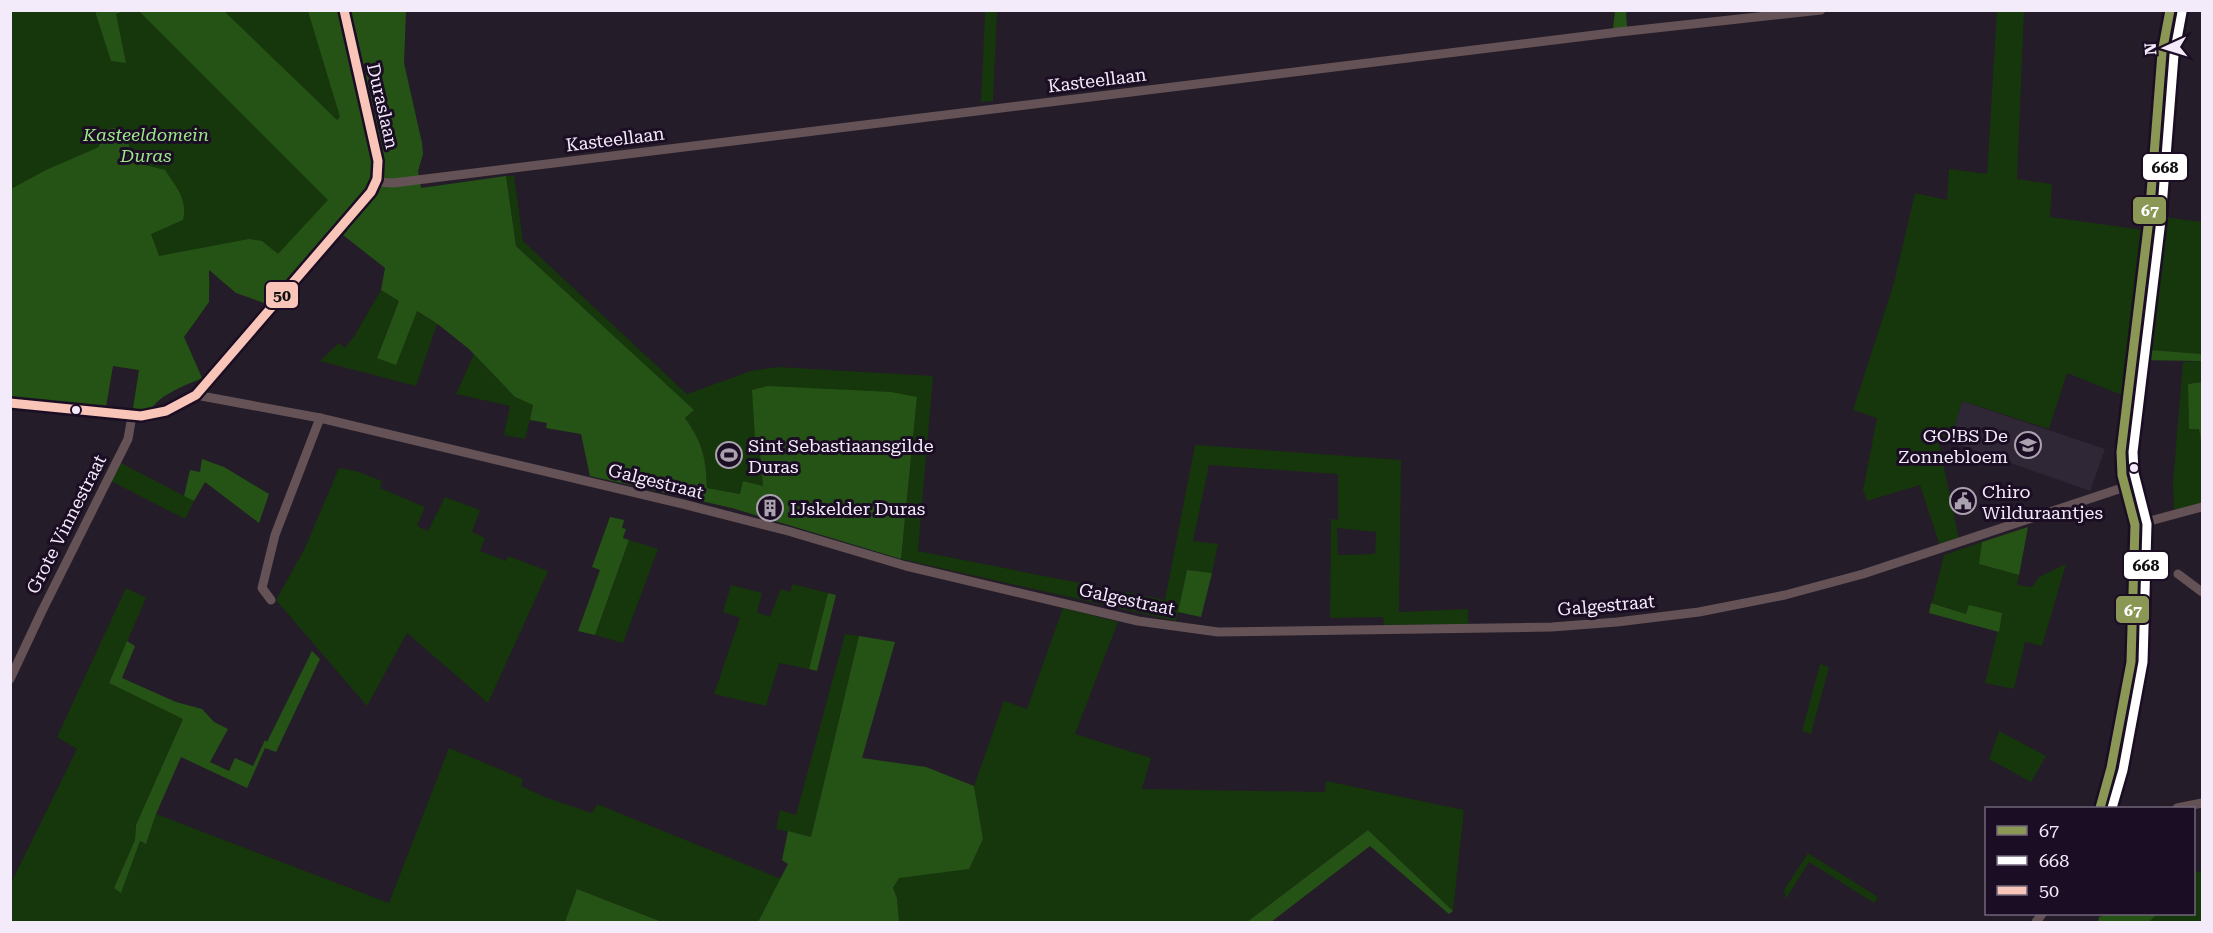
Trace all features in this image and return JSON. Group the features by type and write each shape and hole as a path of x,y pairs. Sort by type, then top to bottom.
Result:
{"street":[{"name":"Duraslaan","path":"344,10 380,171 377,182"},
{"name":"Kasteellaan","path":"377,182 404,182 1619,32 1821,10"},
{"path":"2100,807 2111,768 2131,662 2135,525 2121,466 2122,433 2150,219 2162,53 2170,10"},
{"path":"10,403 132,416 150,416 180,407 196,395 371,192 377,182"},
{"name":"Galgestraat","path":"196,395 320,418 683,504 788,531 906,566 1138,621 1218,632 1552,627 1699,612 1758,601 1843,580 2125,487"},
{"name":"Grote Vinnestraat","path":"10,679 128,439 132,416"},
{"path":"271,600 262,588 275,535 320,418"},
{"path":"2135,525 2202,507"},
{"path":"2178,574 2202,592"},
{"path":"2183,807 2202,803"}],"shaded area":[{"name":"GO!BS De Zonnebloem","path":"1962,401 2105,449 2090,491 1949,441"}],"green space":[{"path":"138,10 224,11 337,120 340,117 308,11 406,11 404,63 422,143 423,154 418,171 421,188 506,176 516,246 694,410 685,418 696,435 702,452 707,488 740,494 743,481 763,486 759,441 755,439 752,390 768,386 891,392 917,397 901,559 732,508 590,476 581,434 546,428 547,423 530,420 533,405 515,397 469,349 417,311 396,365 377,358 399,301 381,290 385,268 343,235 347,231 337,222 267,304 236,293 209,270 209,302 184,337 202,378 167,394 151,409 133,409 139,370 113,366 106,407 11,398 11,189 46,170 99,147 102,131 118,129 123,131 128,140 130,161 165,170 180,194 184,206 183,220 151,234 159,256 249,239 262,241 278,254 328,200"},
{"name":"Kasteeldomein Duras","path":"11,11 337,11 372,161 283,285 206,266 210,287 209,296 202,312 184,337 202,378 201,381 191,381 160,395 145,407 133,407 139,370 113,366 11,397"},
{"path":"95,11 123,11 116,14 126,63 111,61"},
{"path":"985,11 997,11 993,101 981,102"},
{"path":"1615,11 1626,11 1627,27 1613,29"},
{"path":"1997,11 2024,11 2017,179 2052,184 2050,217 2143,230 2122,395 2067,373 2049,429 1962,401 1951,439 1937,434 1959,539 1940,546 1920,485 1867,501 1863,490 1877,418 1853,410 1894,283 1915,193 1947,200 1949,169 1987,174"},
{"path":"506,176 514,176 523,241 687,394 751,371 777,367 933,376 918,551 1165,600 1195,445 1401,460 1399,612 1468,609 1468,624 1384,625 1383,617 1330,618 1331,519 1338,520 1338,474 1209,465 1193,541 1218,544 1212,573 1187,570 1176,621 901,559 917,398 759,441 763,486 741,494 707,488 702,451 685,418 693,410 516,246","holes":["1337,528 1376,532 1375,554 1338,555"]},
{"path":"2155,216 2202,222 2202,354 2138,349"},
{"path":"381,290 399,301 377,357 396,364 416,311 437,324 416,386 320,361 339,343 345,348"},
{"path":"2138,349 2202,354 2202,361 2136,360"},
{"path":"474,354 515,397 534,405 525,439 504,435 510,406 456,394"},
{"path":"2202,361 2202,382 2188,384 2189,429 2199,429 2202,449 2202,503 2174,510 2173,482 2183,362"},
{"path":"2202,382 2202,449 2199,429 2189,429 2188,384"},
{"path":"202,459 224,467 269,494 259,523 205,482 194,501 184,496 190,470 200,472"},
{"path":"121,463 194,501 185,519 111,481"},
{"path":"339,468 356,471 382,481 380,488 425,507 417,526 428,531 445,497 480,510 472,532 485,538 480,551 506,561 508,556 548,571 488,703 407,633 367,706 276,600 305,548"},
{"path":"610,517 624,520 622,528 626,529 623,538 629,540 595,635 578,631 600,570 592,567"},
{"path":"2028,527 2019,575 1979,564 1982,542"},
{"path":"629,540 658,549 623,643 595,635"},
{"path":"1982,542 1979,564 2019,575 2017,585 2032,587 2039,577 2066,564 2042,646 2025,642 2014,689 1985,683 2002,613 1966,614 1932,603 1944,555"},
{"path":"1187,570 1212,573 1201,617 1178,612"},
{"path":"793,584 828,593 809,669 779,663 766,706 714,694 740,618 723,612 731,585 762,593 757,612 770,617 781,589 790,592"},
{"path":"126,588 146,598 109,683 183,719 136,825 135,840 114,888 121,892 140,841 146,844 156,814 389,903 449,748 523,779 521,786 544,797 592,813 597,804 781,879 758,922 662,922 577,889 565,922 11,922 11,883 77,749 57,737"},
{"path":"828,593 836,595 817,671 809,669"},
{"path":"1931,603 1966,614 1969,605 2002,613 1999,632 1929,613"},
{"path":"1063,608 1118,622 1075,734 1151,758 1142,789 1325,792 1326,781 1464,810 1453,911 1368,830 1247,922 899,922 897,898 893,888 899,878 983,839 974,786 1004,701 1027,709"},
{"path":"845,634 859,636 811,837 776,829 780,810 796,815"},
{"path":"859,636 895,642 862,758 926,767 974,786 983,839 969,869 899,878 893,888 897,898 899,922 758,922 788,864 782,860 788,831 811,837"},
{"path":"127,641 135,646 122,678 176,702 202,709 214,722 228,729 210,762 229,771 235,758 253,766 312,651 320,659 276,752 265,748 247,788 181,757 156,814 146,844 140,841 121,893 114,888 135,840 136,825 183,719 109,683"},
{"path":"1820,664 1829,667 1811,734 1802,731"},
{"path":"1999,731 2046,756 2031,782 1989,759"},
{"path":"1368,830 1453,911 1449,914 1370,846 1271,922 1247,922"},
{"path":"1808,853 1878,897 1874,903 1809,862 1786,899 1784,890"},
{"path":"2202,871 2202,922 2149,922 2156,915 2195,915 2195,872"},
{"path":"577,889 662,922 565,922"},
{"path":"2156,915 2149,922 2098,922 2099,917"}],"transit line":[{"name":"50","path":"10,403 141,416 166,411 196,395 371,192 377,179 378,161 344,10"},
{"name":"67","path":"2100,807 2111,768 2131,662 2135,525 2122,475 2121,452 2149,219 2162,53 2170,10"},
{"name":"668","path":"2112,807 2123,770 2143,662 2147,524 2134,473 2133,452 2161,220 2174,55 2182,12"}],"place":[{"name":"GO!BS De Zonnebloem","path":"2028,445"},
{"name":"Sint Sebastiaansgilde Duras","path":"729,455"},
{"name":"Chiro Wilduraantjes","path":"1963,501"},
{"name":"IJskelder Duras","path":"770,508"}]}
